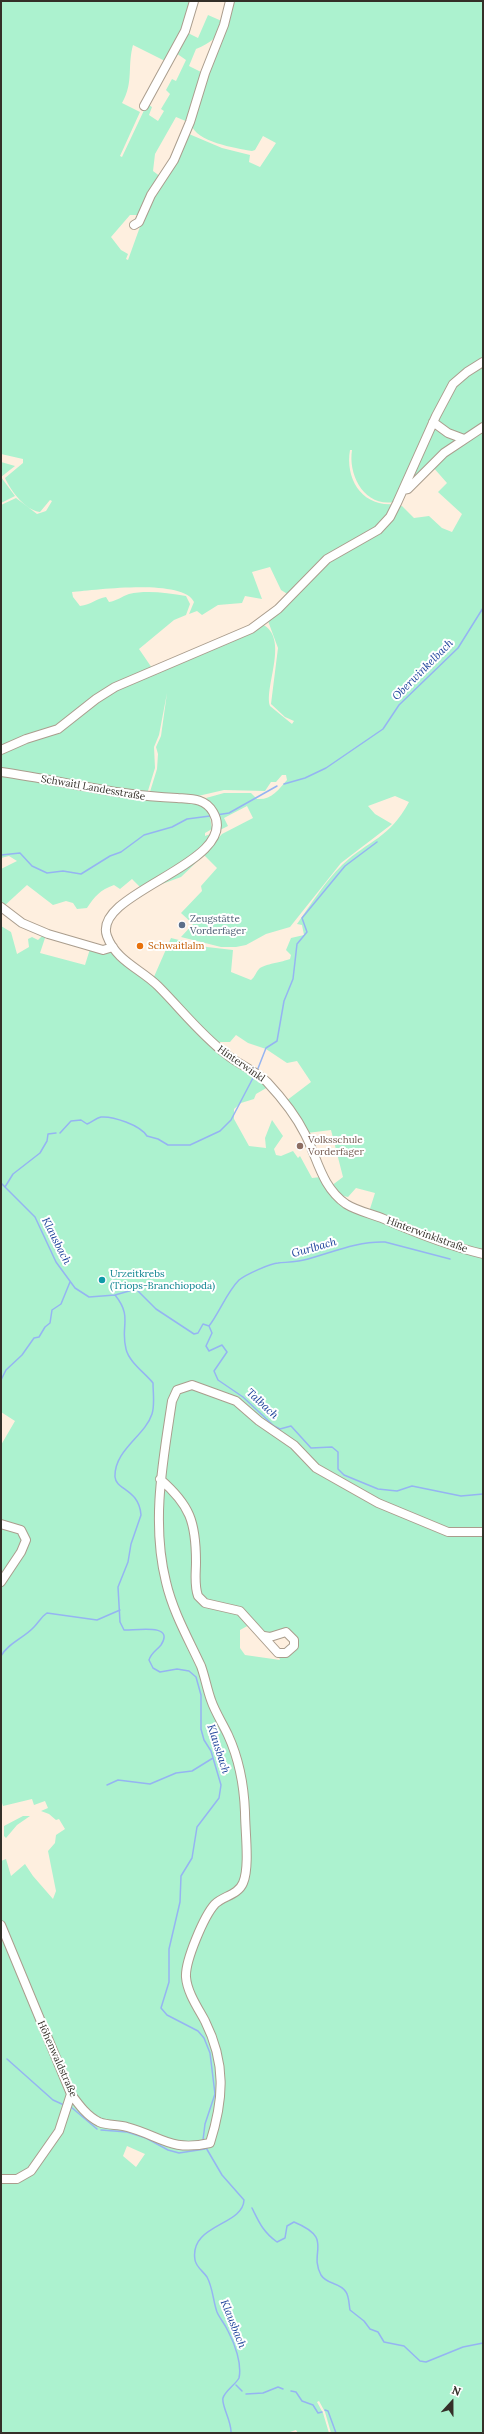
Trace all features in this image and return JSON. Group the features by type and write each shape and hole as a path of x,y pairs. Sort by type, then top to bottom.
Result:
{"street":[{"path":"144,106 185,31 194,1"},
{"path":"134,225 139,222 151,195 174,160 190,122 230,1"},
{"path":"1,750 26,739 58,729 96,698 115,686 210,647 258,624 281,606 327,559 381,528 394,511 433,422 453,384 466,372 483,362"},
{"path":"433,422 448,433 464,439"},
{"path":"403,490 408,489 416,479 444,453 483,427"},
{"name":"Schwaitl Landesstraße","path":"1,772 129,796 196,800 206,803 211,809 216,825 211,843 174,872 128,899 109,918"},
{"path":"1,907 22,923 52,935 100,949 106,950 113,947"},
{"name":"Hinterwinkl","path":"109,918 106,930 113,947 127,963 159,987 212,1043 266,1081 302,1128 320,1170 330,1188 347,1204 372,1214"},
{"name":"Hinterwinklstraße","path":"372,1214 431,1238 483,1254"},
{"path":"264,1636 240,1611 205,1603 198,1596 194,1546 188,1510 178,1496 160,1479 173,1397 177,1390 192,1386 236,1401 259,1421 294,1445 316,1468 364,1496 448,1532 483,1532"},
{"name":"Höhenwaldstraße","path":"1,1926 71,2094 83,2109 100,2122 126,2126 172,2145 199,2146 210,2143 217,2120 222,2086 219,2064 211,2032 188,1986 186,1972 194,1947 213,1906 236,1892 244,1882 245,1811 239,1765 229,1737 211,1701 202,1668 176,1614 166,1584 158,1534 160,1479"},
{"path":"1,1524 20,1530 26,1540 21,1552 1,1582"},
{"path":"1,2179 17,2179 31,2171 59,2131 71,2094"}],"green space":[{"path":"1,1 192,1 187,23 167,62 133,45 128,88 122,103 140,112 120,156 122,157 147,104 152,107 149,115 158,121 164,111 161,109 170,94 166,90 172,79 176,81 186,60 176,53 186,32 198,38 208,15 224,22 219,32 213,39 196,49 189,66 203,73 188,122 176,117 155,154 153,171 161,177 140,215 130,215 111,237 121,250 128,254 126,259 128,260 141,224 145,218 144,215 189,134 222,148 250,155 249,162 260,167 276,143 263,136 255,150 252,151 236,148 208,140 194,130 191,124 232,1 483,1 483,425 394,502 374,500 360,487 353,469 351,460 352,450 350,450 350,471 353,481 358,489 373,501 383,504 394,504 382,523 351,543 289,595 281,590 270,567 252,572 262,599 245,596 242,603 218,605 202,615 197,611 189,614 194,602 187,595 174,590 138,587 72,592 73,597 80,606 106,597 109,602 115,601 129,594 143,592 186,596 190,604 186,615 174,620 139,649 152,668 62,724 1,748 1,505 16,498 26,506 11,489 5,478 23,463 23,459 1,454","holes":["50,500 52,501 46,511 37,514 29,508 40,512"]},
{"path":"483,428 483,1252 369,1212 375,1193 356,1188 348,1197 339,1195 331,1186 343,1177 331,1130 307,1133 286,1101 311,1082 297,1061 287,1063 266,1049 248,1043 236,1035 230,1042 215,1042 153,979 171,938 207,947 233,950 231,972 251,980 261,967 290,959 291,955 286,950 291,938 304,935 302,925 297,924 324,886 352,856 378,838 394,824 409,802 395,796 368,806 375,814 392,824 341,863 290,927 266,934 246,945 221,947 181,937 193,924 181,913 202,891 201,886 217,868 204,855 181,877 154,887 211,846 222,834 253,818 247,806 224,818 228,826 220,830 217,812 206,798 224,793 251,793 257,799 267,798 278,791 287,780 286,775 282,775 276,782 271,782 265,791 224,790 198,796 149,795 157,769 158,754 156,747 161,736 167,693 159,735 154,747 155,768 147,794 1,769 1,752 48,735 103,695 262,624 270,631 274,640 275,651 269,697 270,706 292,724 294,721 285,717 271,704 278,648 268,621 319,568 376,534 398,507 402,506 414,518 429,516 442,528 452,532 462,514 438,492 447,483 432,466"},
{"path":"1,462 15,466 1,477"},
{"path":"1,477 15,496 1,503"},
{"path":"1,775 129,798 199,803 209,811 212,829 205,833 205,836 213,833 207,842 190,858 170,871 141,888 132,879 120,889 114,885 109,887 98,894 87,908 77,909 73,903 66,901 53,905 27,885 3,907 1,905 1,869 17,861 9,856 1,858"},
{"path":"1,926 11,932 17,954 29,947 28,939 32,937 38,940 43,935 45,938 40,953 85,965 90,949 107,952 111,951 123,963 158,989 218,1051 233,1063 259,1079 268,1087 256,1094 254,1099 241,1103 234,1109 234,1119 249,1146 266,1148 265,1138 272,1120 283,1136 274,1149 276,1155 281,1156 293,1151 298,1158 300,1156 312,1178 321,1177 330,1191 353,1211 424,1239 483,1256 483,1529 465,1530 447,1528 428,1523 408,1516 372,1498 340,1479 339,1482 362,1497 446,1533 483,1533 483,2433 331,2433 325,2412 319,2401 317,2402 323,2413 329,2433 298,2433 296,2430 287,2433 1,2433 1,1861 6,1859 11,1876 25,1864 33,1876 53,1899 56,1891 48,1851 55,1843 56,1835 65,1829 59,1819 56,1820 49,1814 41,1811 48,1808 45,1801 34,1805 32,1799 3,1806 1,1800 1,1445 15,1421 1,1412","holes":["173,1401 162,1478 183,1499 192,1514 198,1559 199,1592 204,1600 239,1608 264,1634 268,1636 280,1631 290,1631 294,1636 296,1645 292,1651 278,1655 280,1660 245,1655 240,1648 240,1630 251,1624 237,1610 206,1604 199,1600 194,1580 193,1544 187,1511 182,1503 159,1480 170,1406","213,2038 223,2082 219,2112 217,2111 220,2081","127,2146 145,2154 136,2167 123,2156"]},
{"path":"23,1816 30,1816 17,1825 6,1838 4,1836 4,1826"}],"waterway":[{"name":"Oberwinkelbach","path":"284,784 305,778 326,768 383,729 399,705 458,648 483,608"},
{"name":"Oberwinkelbach","path":"216,815 229,813 277,786"},
{"name":"Oberwinkelbach","path":"1,855 20,853 32,866 47,873 63,871 81,874 110,856 121,852 144,835 172,827 187,819 210,816"},
{"path":"257,1071 266,1048 277,1041 284,1001 293,979 297,944 307,932 302,918 345,866 377,842"},
{"path":"60,1133 71,1121 81,1120 87,1124 101,1117 106,1117 133,1125 139,1128 147,1136 158,1139 168,1145 190,1145 220,1131 231,1120 254,1076"},
{"path":"5,1187 13,1174 40,1153 47,1141 48,1134 56,1133"},
{"name":"Klausbach","path":"1,1183 35,1217 56,1262 75,1288 89,1297 115,1295 123,1309 125,1316 124,1334 128,1354 134,1363 153,1383 154,1403 152,1414 143,1429 124,1451 116,1467 116,1481 136,1500 141,1515 131,1544 128,1562 118,1587 120,1622 124,1630 151,1629 158,1630 163,1633 164,1638 161,1645 153,1653 149,1660 153,1668 160,1672 177,1669 189,1671 196,1677 201,1695 201,1729 204,1740 211,1751 221,1785 219,1798 197,1827 192,1858 181,1876 180,1902 169,1949 169,1982 161,2008 167,2015 198,2031 204,2038 210,2053 215,2094 205,2124 203,2140"},
{"name":"Gurlbach","path":"209,1326 231,1290 239,1280 270,1265 304,1260 365,1243 375,1242 385,1242 450,1259"},
{"path":"1,1380 6,1370 22,1355 34,1338 39,1337 45,1327 50,1323 52,1310 61,1304 70,1282"},
{"name":"Talbach","path":"115,1295 136,1289 156,1309 194,1334 198,1333 203,1324 209,1326 212,1333 206,1346 209,1351 222,1345 227,1352 214,1371 218,1380 243,1397 274,1426 280,1429 291,1426 311,1448 332,1447 338,1452 338,1469 344,1475 378,1489 397,1491 412,1486 461,1496 483,1494"},
{"path":"1,1656 4,1651 30,1631 47,1613 97,1620 120,1610"},
{"path":"107,1785 118,1780 150,1784 176,1773 192,1771 213,1758"},
{"path":"7,2059 53,2100 64,2105"},
{"path":"71,2107 97,2129"},
{"path":"101,2130 127,2132 146,2138 168,2150 179,2153 205,2149"},
{"name":"Klausbach","path":"205,2146 222,2175 244,2200 241,2209 235,2215 208,2232 200,2239 195,2248 195,2260 198,2267 209,2281 217,2312 231,2336 239,2360 239,2378 223,2398 231,2433"},
{"path":"252,2208 265,2231 277,2242 285,2238 287,2226 294,2222 314,2234 317,2240 317,2259 321,2275 346,2292 350,2310 364,2321 370,2329 378,2332 384,2342 404,2346 420,2361 426,2362 463,2347 483,2343"},
{"path":"236,2385 242,2391"},
{"path":"246,2394 263,2393 278,2387 283,2389"},
{"path":"291,2391 296,2392 302,2401 313,2405 318,2413 322,2412"},
{"path":"325,2410 328,2411 336,2433"}],"place":[{"name":"Zeugstätte Vorderfager","path":"182,925"},
{"name":"Schwaitlalm","path":"140,946"},
{"name":"Volksschule Vorderfager","path":"300,1146"},
{"name":"Urzeitkrebs (Triops-Branchiopoda)","path":"102,1280"}]}
